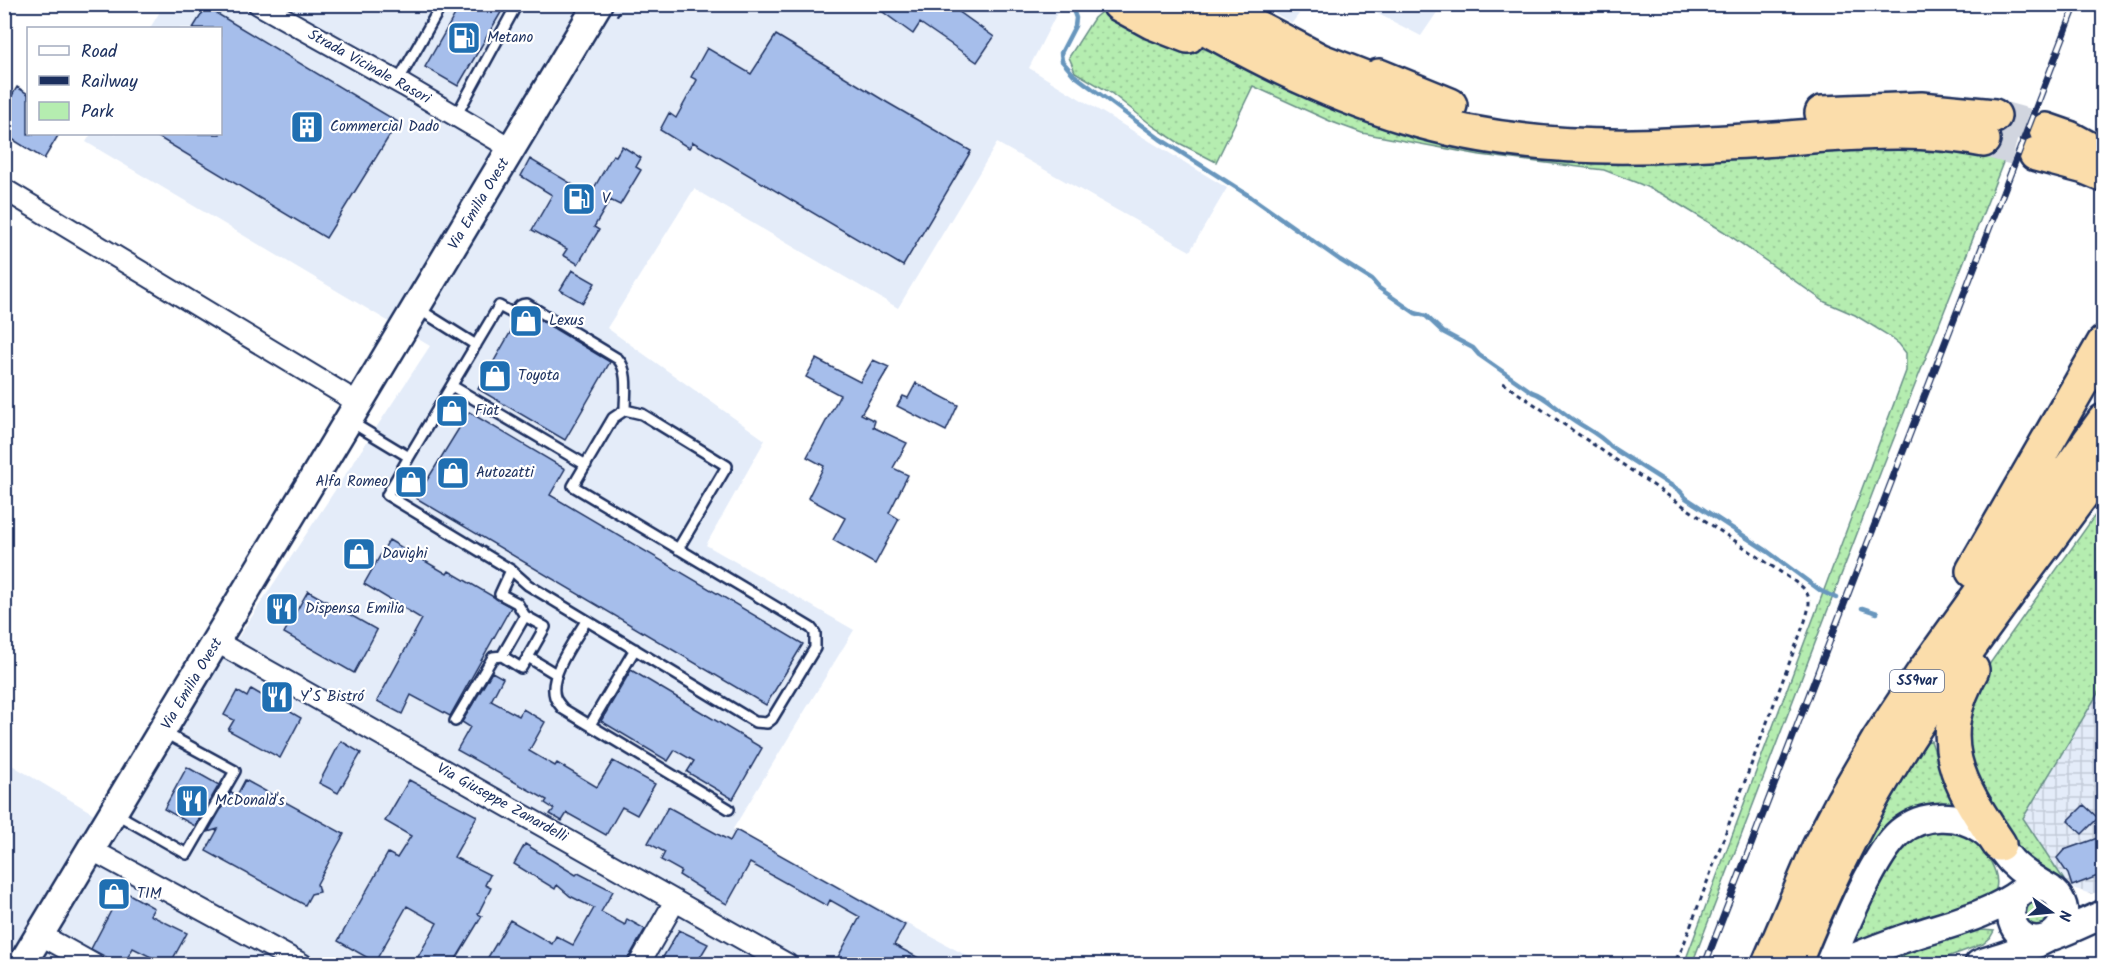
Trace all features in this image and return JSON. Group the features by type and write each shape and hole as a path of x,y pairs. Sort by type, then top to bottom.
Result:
{"highway":[{"path":"1119,4 1159,25 1225,51 1336,103 1366,111 1407,117"},
{"path":"1164,4 1284,69 1345,96 1407,117 1484,136 1536,143 1586,146 1689,144 1877,133 1933,134 1988,128 1942,110 1886,109 1672,123 1586,124 1518,118 1450,105 1400,92 1336,67 1212,4"},
{"path":"1235,4 1322,52 1450,105"},
{"path":"2050,145 2103,142"},
{"path":"2050,145 2103,157"},
{"path":"2050,145 2085,167 2103,175"},
{"path":"2050,145 2103,195"},
{"path":"1888,724 1923,654 1994,537 2103,343"},
{"name":"SS9var","path":"1769,964 1819,847 1851,786 1888,724 2103,421"},
{"name":"SS9var","path":"1794,964 1840,858 1876,790 1904,744 1942,687 2103,464"},
{"path":"1999,844 1973,804 1956,766 1951,737 1955,708 1961,690 1977,662 2103,479"}],"main road":[{"name":"Via Emilia Ovest","path":"22,964 115,813 598,4"},
{"path":"1837,963 1873,869 1900,832 1925,819 1952,818 1975,825 1999,844 2020,869 2052,890 2079,905 2103,905"},
{"path":"1837,963 1990,910 2033,886 2052,890 2063,906 2064,917 2060,927 2048,938 2030,939 2010,927 1991,923 1952,924"},
{"path":"2019,933 2012,923 2010,911 2014,900 2022,891"},
{"path":"1979,964 2103,914"}],"street":[{"name":"Strada Vicinale Rasori","path":"258,4 512,149"},
{"path":"4,189 355,412"},
{"name":"Via Giuseppe Zanardelli","path":"217,642 787,964"},
{"path":"92,850 302,964"},
{"path":"639,964 675,901"},
{"path":"41,935 93,964"}],"lane":[{"path":"397,83 442,4"},
{"path":"456,116 517,4"},
{"path":"625,410 623,364 618,359 527,304 520,305 514,314 499,306 387,495 511,570 528,585 586,621 761,724 767,723 772,719 815,648 815,633 811,628 678,549 573,486 613,418 625,410 642,414 727,466 678,549"},
{"path":"417,308 476,345"},
{"path":"452,386 586,465"},
{"path":"355,412 409,458"},
{"path":"455,721 493,657 502,657 521,668 545,627 525,616 517,603 500,594 511,570"},
{"path":"502,657 525,616"},
{"path":"586,621 556,674 553,685 555,698 563,709 729,809"},
{"path":"590,725 635,649"},
{"path":"528,657 556,674"},
{"path":"115,813 187,854 235,771 163,732"}],"path":[{"path":"1503,383 1801,586 1808,595 1809,608 1805,621 1682,949 1673,964"}],"shaded area":[{"path":"288,4 1061,5 1029,68 1227,188 1190,251 997,143 898,308 694,189 607,328 765,440 706,545 854,630 733,829 982,964 5,964 5,761 114,826 430,346 86,142 90,135 222,135 222,27 151,27 164,5 238,5 275,26"},
{"path":"1442,4 1421,36 1361,5"},
{"path":"1260,5 1306,5 1292,23"},
{"path":"2103,685 2103,890 2091,894 2069,887 2023,818"}],"green space":[{"path":"1094,5 1107,5 1156,31 1218,54 1292,91 1350,115 1816,150 1924,147 2004,160 1881,471 1692,964 1684,964 1906,371 1906,353 1886,334 1855,315 1825,302 1723,231 1662,194 1604,170 1480,155 1362,133 1253,86 1216,162 1179,143 1111,93 1075,72 1069,57 1094,18 1100,13 1100,8"},
{"path":"2103,504 2103,685 2023,818 2064,880 2032,861 2017,847 1981,793 1964,740 1981,676"},
{"path":"1931,741 1943,776 1959,806 1921,811 1822,964 1810,964 1857,857 1923,742"},
{"path":"1931,825 1977,838 1996,874 1996,888 1993,895 1963,906 1914,919 1853,942 1865,904 1897,846"},
{"path":"2037,899 2047,903 2051,913 2047,923 2037,927 2027,923 2023,913 2027,903"},
{"path":"1982,930 1994,931 1983,944 1928,964 1868,964 1949,936"}],"building":[{"name":"Metano","path":"461,4 494,4 503,9 458,86 425,67"},
{"path":"872,4 948,4 994,37 977,62 920,23 913,34"},
{"name":"Commercial Dado","path":"206,7 398,122 326,238 155,135 222,135 222,27 194,27"},
{"path":"776,35 971,151 903,266 693,142 689,148 660,130 669,113 676,118 697,80 691,77 707,48 751,74"},
{"path":"17,87 27,93 27,135 58,135 44,159 4,134 4,109"},
{"path":"622,146 641,158 636,167 641,170 620,205 610,200 594,227 599,230 578,264 563,255 567,249 532,230 552,195 521,176 530,159 590,195 613,155 616,156"},
{"path":"572,270 595,283 583,303 560,290"},
{"path":"525,311 610,362 565,440 478,389 518,319"},
{"path":"816,359 860,382 873,360 889,367 861,414 875,421 873,427 907,443 893,468 908,475 889,513 899,519 875,564 833,540 845,518 808,498 824,466 807,457 840,395 806,377"},
{"path":"916,383 958,405 946,431 897,406 903,396 908,398"},
{"path":"469,412 565,469 550,495 803,644 766,705 416,498"},
{"path":"389,540 447,574 449,571 511,607 450,716 411,695 402,714 377,701 422,619 364,584"},
{"path":"308,591 377,630 354,673 284,633"},
{"path":"631,670 762,748 733,799 687,772 694,761 675,750 668,761 601,721"},
{"path":"492,672 503,678 491,701 519,716 523,709 545,722 529,751 555,766 557,763 597,787 613,761 655,784 637,815 622,807 606,835 567,813 562,821 550,814 554,809 545,803 547,800 457,750 470,727 462,722"},
{"path":"251,689 301,718 280,758 228,730 234,720 224,715 237,691 247,697"},
{"path":"341,741 361,753 338,793 319,783"},
{"path":"187,767 219,785 195,826 164,809"},
{"path":"245,780 344,834 317,884 319,892 311,894 305,905 206,851 218,829 208,832 231,792 237,795"},
{"path":"409,780 477,816 454,857 490,875 485,885 491,888 478,914 482,916 453,964 414,964 437,923 407,906 375,962 338,941 388,853 397,858 411,836 385,821"},
{"path":"2084,805 2098,818 2082,834 2068,821"},
{"path":"668,807 730,841 736,830 905,925 894,945 930,964 848,964 837,959 860,917 830,900 827,906 750,863 727,904 702,891 679,875 681,871 661,860 665,852 648,843"},
{"path":"2103,836 2103,874 2072,886 2068,874 2057,858 2064,850"},
{"path":"525,844 576,875 578,873 613,891 601,912 625,925 627,919 645,929 625,964 484,964 510,920 552,944 556,936 573,945 594,908 570,896 557,885 555,889 514,864"},
{"path":"122,890 154,908 150,915 187,933 170,964 165,964 133,948 124,964 119,964 91,949"},
{"path":"679,930 708,944 696,964 659,964"}],"waterway":[{"path":"1071,4 1076,18 1075,26 1061,53 1062,61 1074,75 1160,139 1251,197 1372,280 1379,288 1415,313 1426,316 1443,332 1473,348 1479,355 1532,392 1546,399 1611,447 1680,491 1686,498 1767,551 1821,591 1836,598"},
{"path":"1862,608 1877,613"}],"tunnel":[{"path":"1994,116 2046,130"},
{"path":"1983,140 2036,154"}],"railway":[{"path":"1705,964 2076,4"}],"place":[{"name":"Metano","path":"464,38"},
{"name":"Commercial Dado","path":"307,127"},
{"name":"V","path":"579,199"},
{"name":"Lexus","path":"526,321"},
{"name":"Toyota","path":"495,376"},
{"name":"Fiat","path":"452,411"},
{"name":"Autozatti","path":"453,473"},
{"name":"Alfa Romeo","path":"411,482"},
{"name":"Davighi","path":"359,554"},
{"name":"Dispensa Emilia","path":"282,609"},
{"name":"Y’S Bistró","path":"277,697"},
{"name":"McDonald's","path":"192,801"},
{"name":"TIM","path":"114,894"}]}
